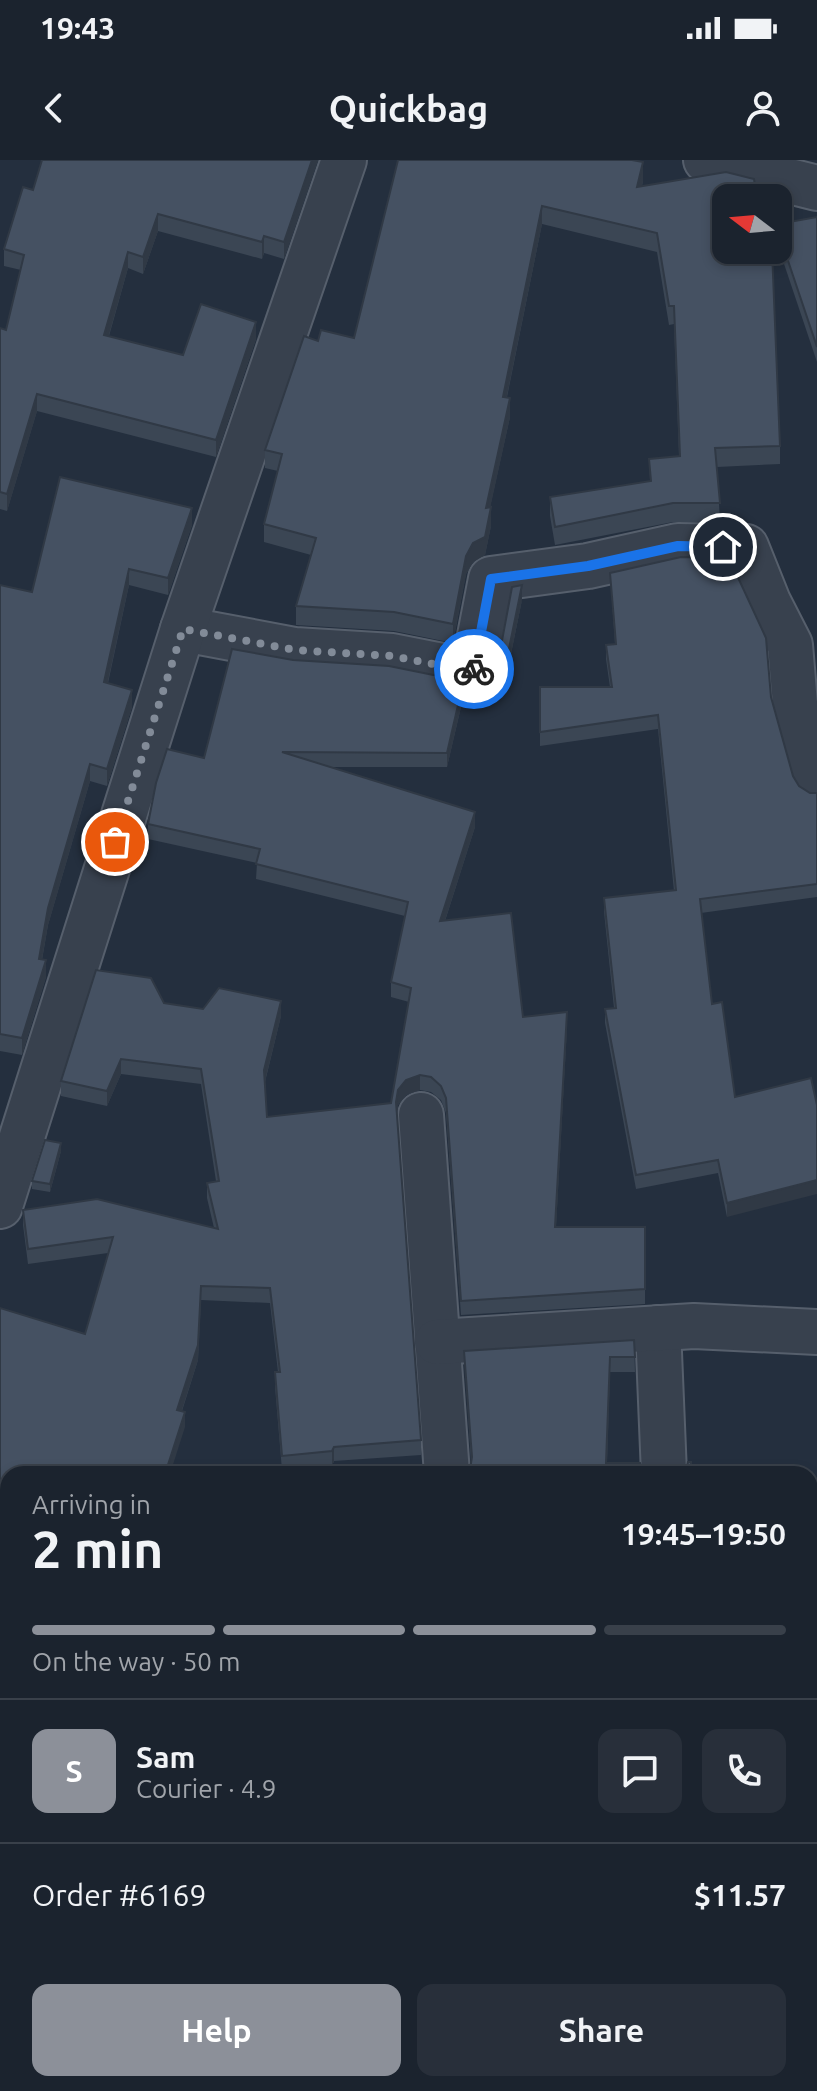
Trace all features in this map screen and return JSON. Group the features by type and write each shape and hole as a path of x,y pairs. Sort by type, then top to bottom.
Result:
{"street":[{"path":"0,1206 183,629 344,160"},
{"path":"706,160 817,188"},
{"path":"183,629 295,650 392,656 473,672 491,579 588,566 678,546 746,547 768,602 790,645 795,704 817,783"},
{"path":"421,1115 446,1466"},
{"path":"437,1342 694,1326 817,1332"},
{"path":"658,1328 664,1466"}],"building":[{"path":"42,160 312,160 284,242 264,236 262,242 158,214 143,257 128,252 104,335 183,355 201,304 256,322 216,440 37,394 7,494 0,492 0,328 6,330 24,255 4,249 23,187 33,190"},
{"path":"398,160 632,160 643,162 637,187 726,172 754,179 755,184 712,184 712,264 773,264 780,446 715,448 720,503 673,503 555,527 550,497 651,481 649,459 680,456 674,306 669,306 657,233 542,206 503,397 510,398 486,508 491,507 485,537 473,543 466,556 453,624 394,612 296,606 316,538 264,524 282,454 265,450 304,336 318,341 321,330 354,338"},
{"path":"817,217 817,347 789,264 792,264 792,221"},
{"path":"60,477 192,508 168,578 129,569 104,682 132,690 107,769 90,764 48,908 39,959 46,960 22,1038 0,1034 0,585 32,592"},
{"path":"681,557 729,558 766,638 771,697 793,776 799,786 810,793 817,793 817,884 700,899 712,1004 722,1002 735,1097 811,1078 817,1105 817,1180 727,1203 718,1160 636,1175 605,1009 616,1008 604,898 676,890 658,715 540,732 540,687 612,687 606,645 616,644 610,573"},
{"path":"522,585 503,678 490,675 498,662 512,587"},
{"path":"232,649 293,660 389,666 468,682 464,693 461,692 447,753 282,752 475,812 440,921 511,913 523,1017 567,1012 555,1227 645,1227 645,1289 461,1301 446,1098 441,1086 431,1077 420,1075 406,1080 398,1090 396,1102 421,1440 334,1447 332,1451 282,1456 275,1372 280,1372 270,1288 201,1286 198,1345 177,1410 185,1412 168,1466 0,1466 0,1308 85,1334 113,1237 28,1249 23,1210 97,1199 218,1229 207,1183 219,1181 201,1069 121,1059 107,1091 61,1081 96,970 151,978 164,1003 203,1009 219,988 281,1001 264,1070 267,1117 391,1103 411,988 391,982 408,902 256,864 260,849 148,824 167,749 204,758"},
{"path":"45,1140 61,1143 50,1184 32,1181"},
{"path":"634,1340 635,1357 610,1357 606,1463 640,1463 641,1466 470,1466 464,1351"}],"way so far":[{"path":"115,842 183,629 295,650 392,656 473,672 474,669"}],"route":[{"path":"474,669 491,579 588,566 678,546 723,547"}]}
